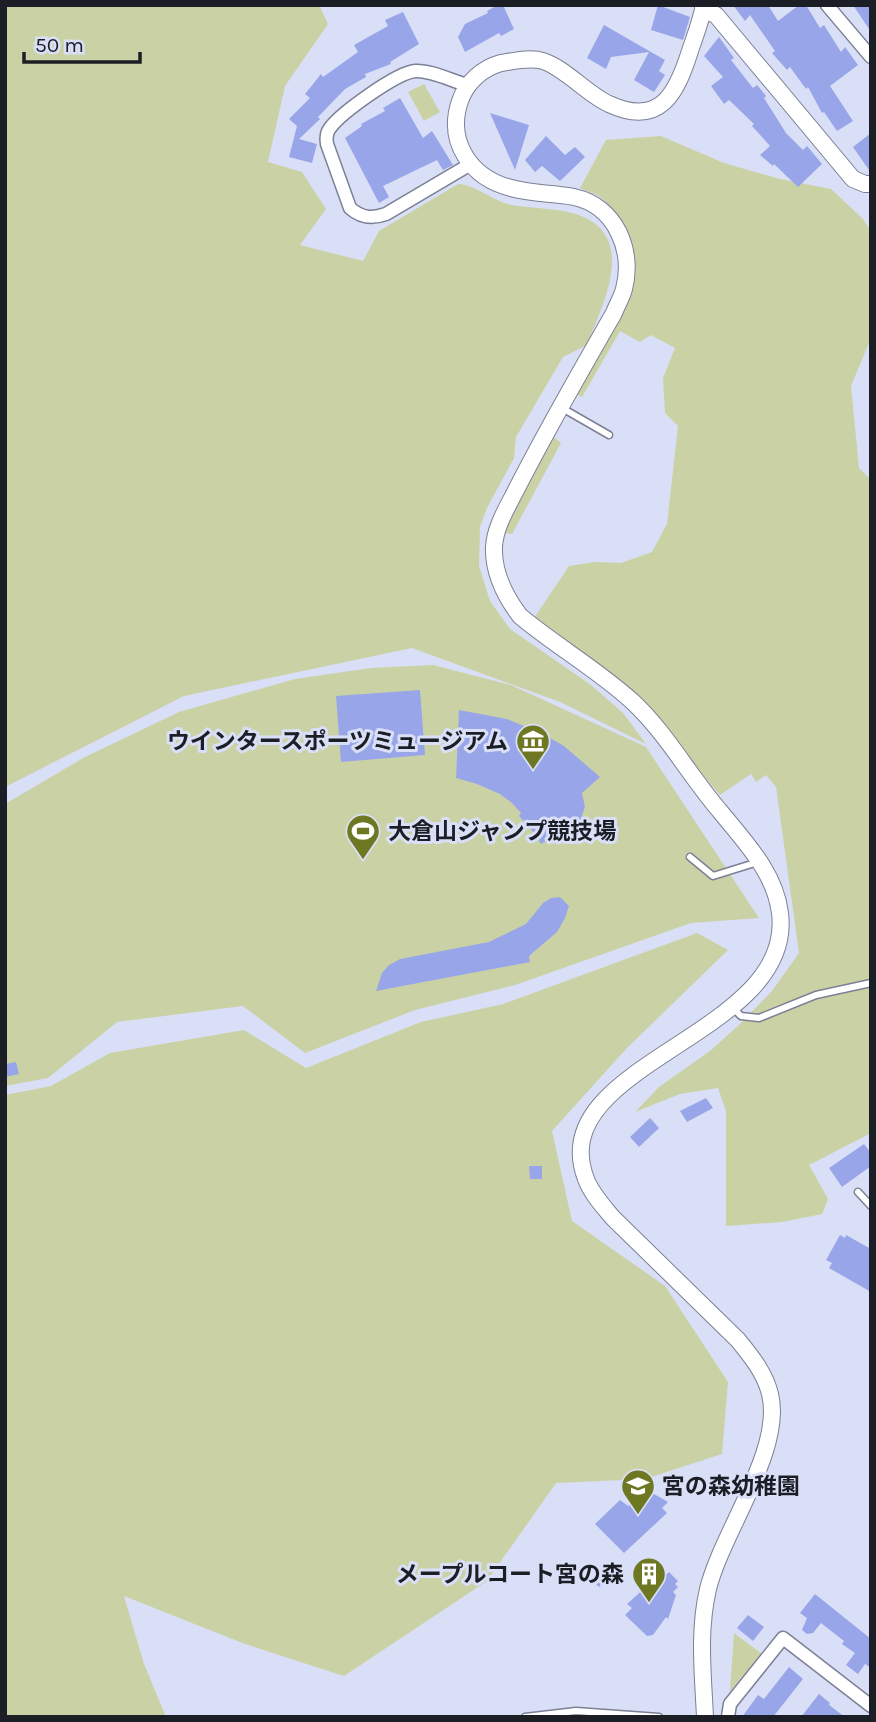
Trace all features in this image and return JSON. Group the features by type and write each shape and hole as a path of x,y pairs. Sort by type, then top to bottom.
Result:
{"street":[{"path":"828,5 871,57"},
{"path":"705,1717 701,1629 708,1588 772,1429 770,1393 752,1357 738,1340 613,1218 598,1199 581,1166 580,1148 584,1131 603,1101 732,1007 758,983 778,946 780,922 776,896 760,862 716,808 679,755 634,703 520,616 504,591 494,544 499,527 529,463 614,313 624,289 627,255 621,237 606,213 577,198 512,188 490,181 469,165 459,149 456,113 467,85 480,72 518,60 543,61 609,104 631,111 648,110 660,105 674,92 704,8 716,15 853,179 871,184"},
{"path":"467,85 421,71 409,72 350,107 326,135 350,208 366,217 375,218 386,214 469,165"},
{"path":"728,1717 730,1704 783,1638 871,1706"}],"lane":[{"path":"560,407 609,435"},
{"path":"690,857 713,876 760,862"},
{"path":"732,1007 741,1016 759,1018 817,995 871,983"},
{"path":"858,1192 871,1206"},
{"path":"525,1717 576,1711 659,1717"}],"green space":[{"path":"5,5 319,5 328,24 285,86 268,162 302,172 326,209 300,245 363,261 379,231 458,184 472,187 512,205 578,215 601,229 609,243 612,259 600,313 587,345 563,357 516,437 514,458 487,508 480,527 479,566 490,601 510,629 591,685 623,713 646,744 560,702 412,648 184,696 5,787"},
{"path":"424,84 440,112 424,121 408,92"},
{"path":"661,136 724,163 780,179 831,189 863,219 871,232 871,338 851,386 859,468 871,480 871,1133 809,1165 828,1199 822,1214 782,1222 726,1226 726,1111 718,1088 680,1094 635,1112 659,1087 710,1051 740,1024 772,991 799,953 776,787 766,775 756,782 751,774 720,795 641,703 584,653 534,618 569,566 595,562 621,563 652,552 667,524 678,426 665,413 663,378 675,348 651,335 640,342 620,331 582,397 576,394 612,332 630,293 635,267 631,240 618,216 600,197 580,188 606,140"},
{"path":"554,437 561,443 512,534 504,533 509,518"},
{"name":"大倉山ジャンプ競技場","path":"433,665 511,685 646,747 759,918 691,923 515,985 415,1010 305,1053 243,1006 117,1022 48,1078 5,1086 5,804 85,757 179,712 295,679 371,668"},
{"path":"697,933 728,950 627,1048 552,1131 572,1221 665,1286 728,1382 722,1454 645,1479 556,1483 487,1581 344,1676 245,1644 124,1596 144,1664 166,1717 5,1717 5,1095 51,1086 110,1053 244,1030 306,1068 421,1022 503,1004"},
{"path":"734,1633 762,1654 730,1691"}],"building":[{"path":"498,5 503,5 514,29 501,36 499,33 465,52 458,37 465,24"},
{"path":"658,5 690,17 683,40 651,30"},
{"path":"733,5 768,5 778,21 799,5 806,5 820,28 824,25 841,52 845,47 858,65 830,86 853,121 837,131 824,112 822,113 808,87 806,89 790,67 787,70 772,53 775,51 750,15 745,21"},
{"path":"853,5 871,5 871,32"},
{"path":"403,12 419,44 390,62 391,64 365,74 366,77 345,89 318,117 320,119 299,139 317,144 312,163 289,157 297,126 289,119 310,98 305,94 321,74 323,77 358,52 354,45 388,26 385,20"},
{"path":"604,25 665,60 659,71 665,75 654,92 634,80 649,52 611,57 606,69 587,58"},
{"path":"719,37 734,58 731,60 753,88 757,85 766,96 764,98 786,133 803,150 807,146 822,164 798,187 774,164 773,166 760,155 770,146 752,126 754,124 729,100 724,104 711,86 723,77 704,56"},
{"path":"400,98 423,138 432,131 453,165 443,170 437,160 383,186 389,197 379,203 345,138"},
{"path":"490,113 529,125 515,170"},
{"path":"871,133 871,173 853,147"},
{"path":"546,136 565,155 575,147 585,157 560,181 542,166 535,172 525,160"},
{"path":"420,690 425,755 341,762 336,696"},
{"path":"459,710 507,719 541,733 564,746 600,777 582,793 585,807 580,821 541,844 512,803 500,794 456,778"},
{"path":"560,897 569,906 565,918 557,932 529,956 530,962 376,991 382,973 400,959 489,942 526,924 543,903"},
{"path":"16,1062 19,1074 5,1077 5,1064"},
{"path":"706,1098 713,1108 687,1122 680,1111"},
{"path":"650,1118 659,1128 639,1147 630,1137"},
{"path":"864,1144 871,1153 871,1166 842,1187 829,1168"},
{"path":"529,1166 542,1166 542,1179 530,1179"},
{"path":"840,1235 845,1238 846,1235 871,1249 871,1292 829,1268 832,1263 826,1260"},
{"path":"647,1490 668,1502 662,1508 667,1513 624,1553 595,1524 620,1500 628,1506"},
{"path":"604,1565 612,1574 599,1587 590,1578"},
{"name":"メープルコート宮の森","path":"669,1572 678,1581 675,1584 678,1587 673,1592 676,1595 668,1619 666,1617 653,1635 647,1636 625,1615 632,1608 627,1604 657,1577 661,1580"},
{"path":"815,1594 871,1639 871,1668 865,1664 858,1674 846,1665 855,1653 821,1623 813,1633 807,1634 802,1630 807,1618 800,1613"},
{"path":"748,1615 764,1627 753,1641 737,1628"},
{"path":"789,1667 803,1679 773,1717 742,1717 758,1695 764,1699"},
{"path":"819,1694 829,1705 845,1717 801,1717"}],"place":[{"name":"ウインタースポーツミュージアム","path":"533,771"},
{"name":"大倉山ジャンプ競技場","path":"363,861"},
{"name":"宮の森幼稚園","path":"638,1516"},
{"name":"メープルコート宮の森","path":"649,1604"}]}
